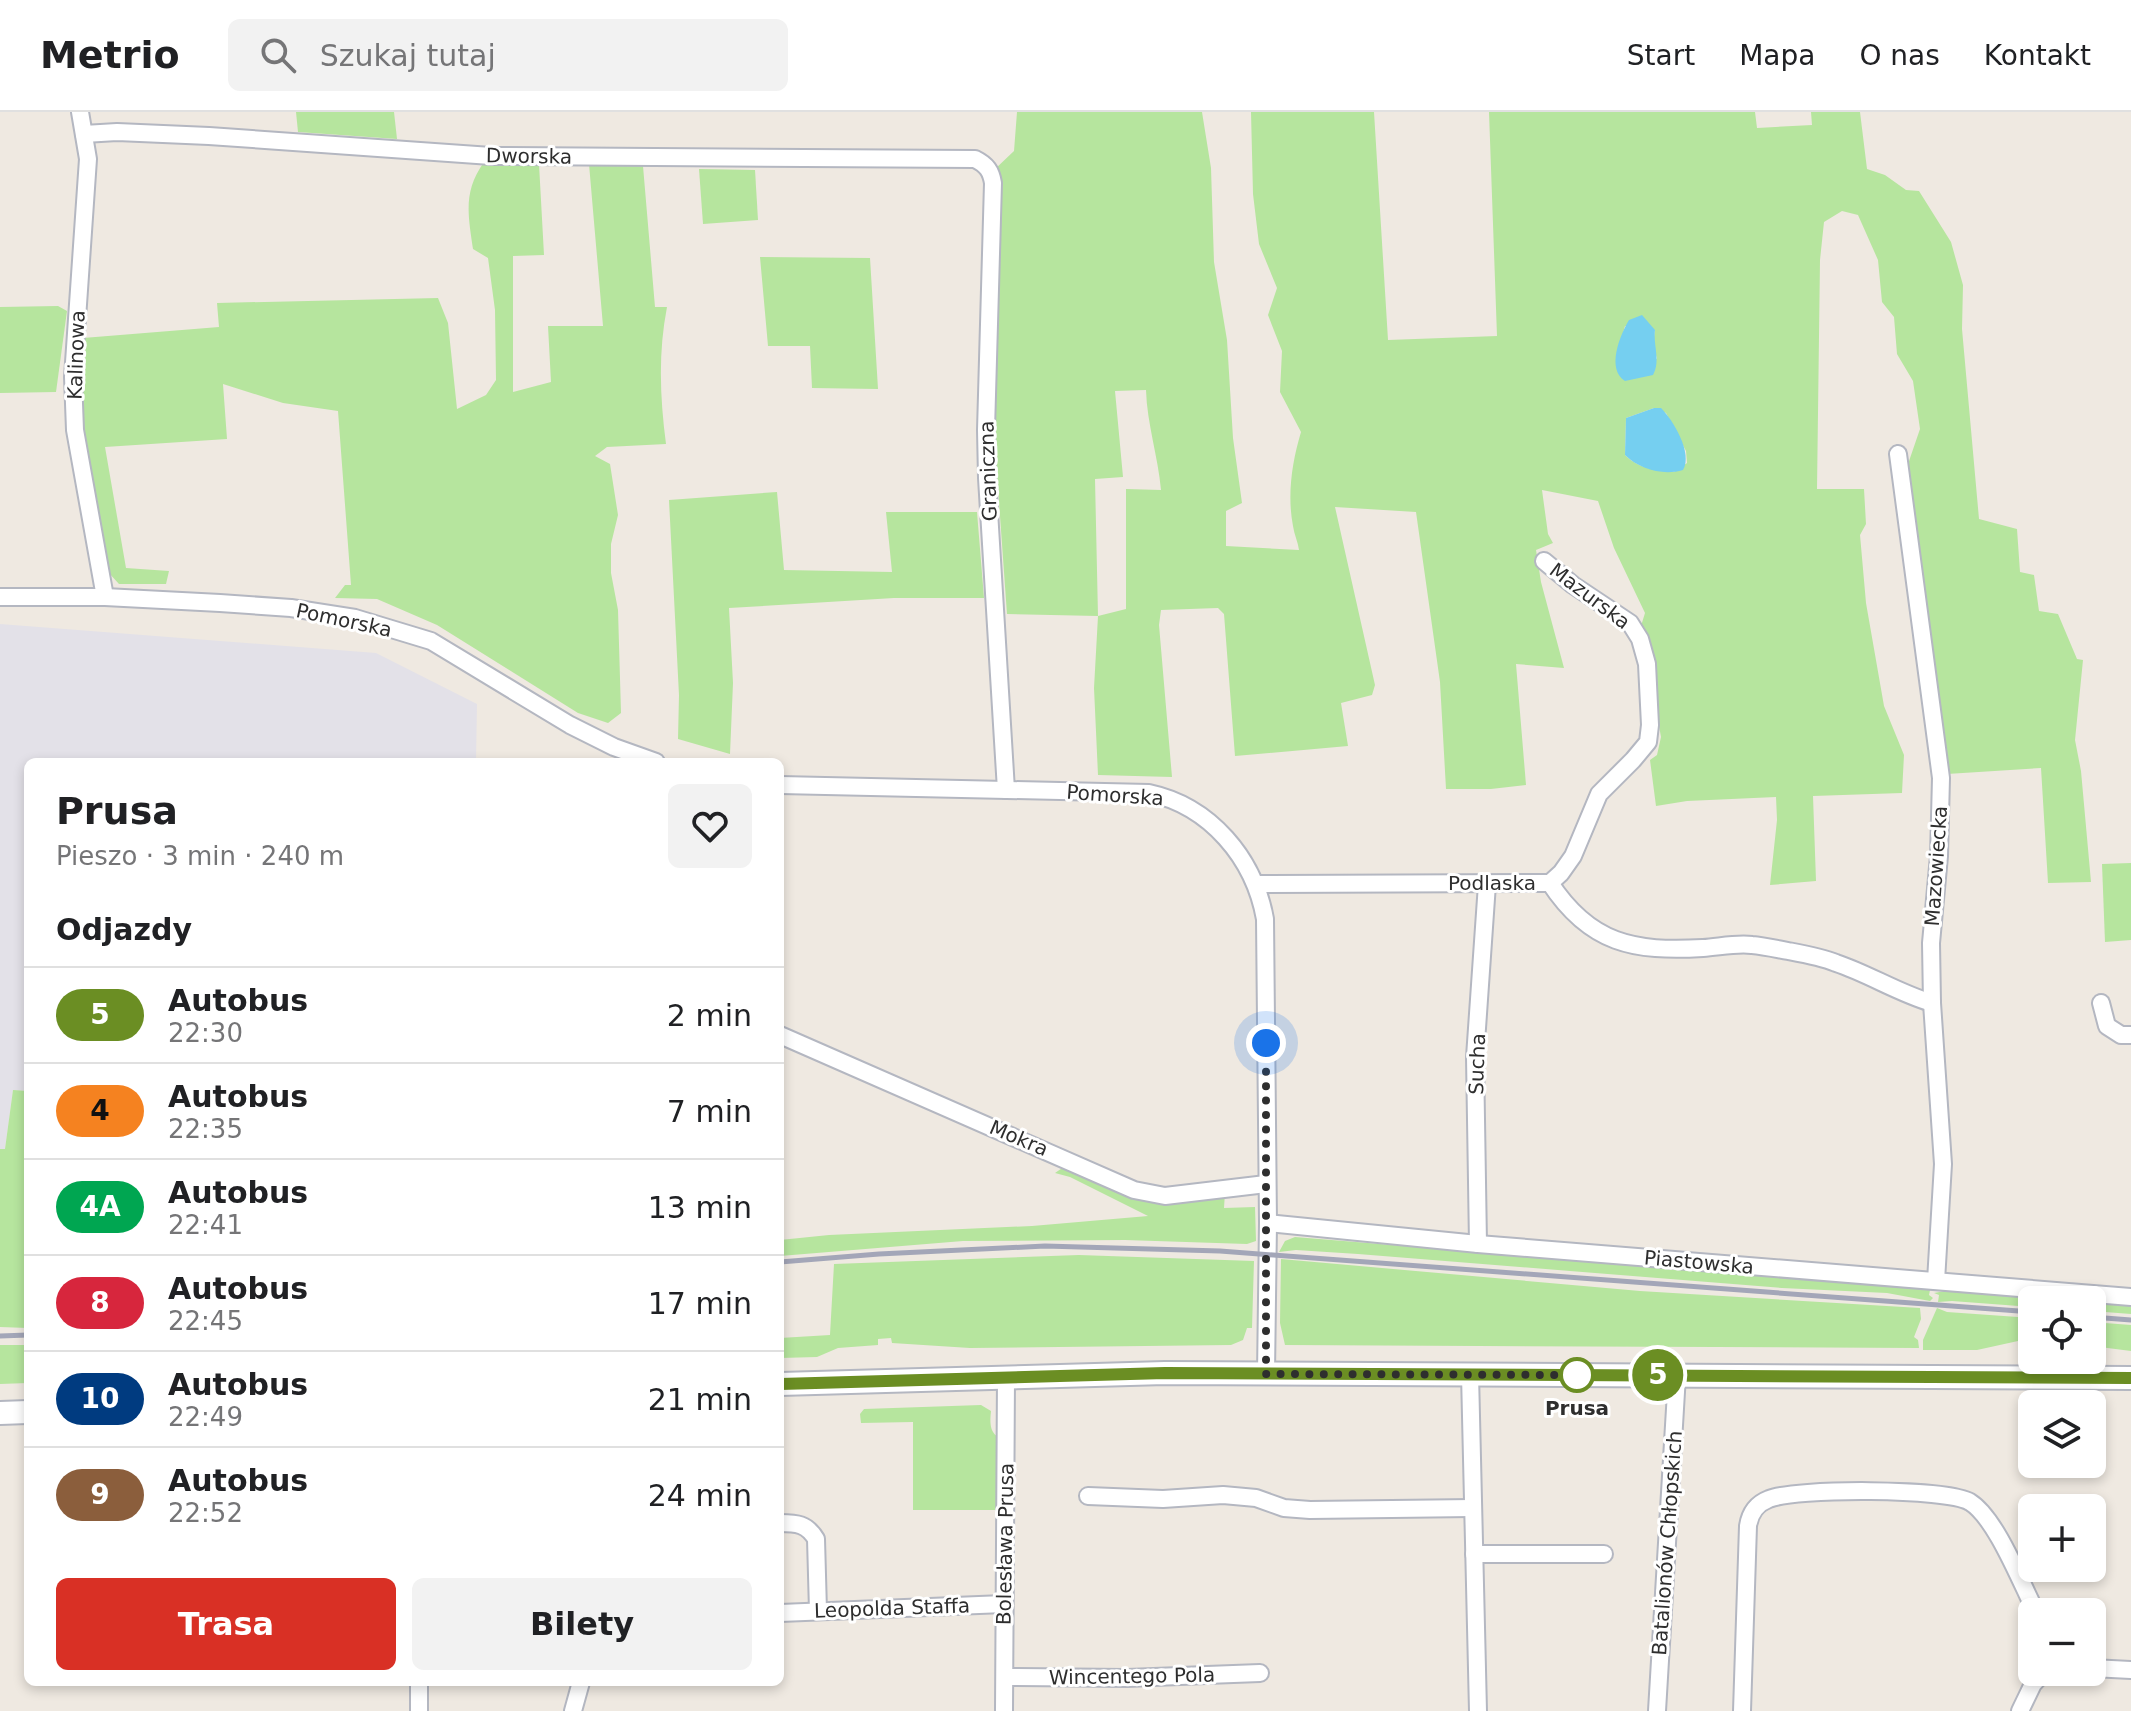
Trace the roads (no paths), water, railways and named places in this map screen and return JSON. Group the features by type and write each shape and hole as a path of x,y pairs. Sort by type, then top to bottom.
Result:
{"main road":[{"path":"784,1384 1266,1374 2131,1378"},
{"path":"0,1413 24,1412"}],"street":[{"name":"Kalinowa","path":"80,112 88,159 73,391 75,430 105,597"},
{"name":"Dworska","path":"84,134 117,132 209,136 491,156 975,159"},
{"name":"Graniczna","path":"975,159 991,173 993,183 986,442 1006,790"},
{"name":"Mazowiecka","path":"1898,454 1941,778 1939,856 1931,943 1943,1164 1936,1281"},
{"name":"Mazurska","path":"1544,561 1573,585 1630,623 1640,639 1647,664 1650,725 1648,742 1599,794 1573,856 1550,883"},
{"name":"Pomorska","path":"0,597 105,597 291,608 377,624 431,641 570,725 645,758"},
{"name":"Pomorska","path":"784,785 1124,792 1170,797 1205,817 1224,836 1241,857 1256,884 1265,919 1266,1374"},
{"name":"Podlaska","path":"1256,884 1550,883 1566,907 1583,922 1633,947 1666,950 1750,944 1833,961 1904,994 1932,1003"},
{"name":"Sucha","path":"1478,1244 1475,1057 1487,884"},
{"path":"2101,1003 2107,1026 2121,1035 2131,1035"},
{"name":"Mokra","path":"784,1037 1134,1190 1165,1196 1266,1184"},
{"name":"Piastowska","path":"1268,1223 1478,1244 2131,1297"},
{"path":"1470,1374 1478,1711"},
{"name":"Batalionów Chłopskich","path":"1657,1711 1677,1375"},
{"name":"Bolesława Prusa","path":"1004,1711 1006,1377"},
{"path":"1742,1711 1748,1526 1756,1506 1767,1499 1813,1493 1928,1493 1962,1498 1973,1504 1989,1521 2029,1598"},
{"path":"1088,1496 1163,1499 1223,1495 1256,1498 1284,1508 1310,1510 1473,1508"},
{"path":"784,1523 803,1525 816,1539 818,1611"},
{"path":"1474,1554 1604,1554"},
{"name":"Leopolda Staffa","path":"784,1613 1004,1604"},
{"path":"2106,1669 2131,1670"},
{"name":"Wincentego Pola","path":"1005,1677 1127,1678 1260,1673"},
{"path":"419,1686 419,1711"},
{"path":"573,1711 580,1686"},
{"path":"2020,1711 2032,1686"}],"water":[{"path":"1642,315 1655,330 1655,370 1653,375 1625,381 1616,369 1616,352 1629,320"},
{"path":"1661,408 1680,437 1685,455 1683,470 1652,470 1625,455 1626,418"}],"railway":[{"path":"784,1262 1045,1246 1220,1251 2018,1311"},
{"path":"2106,1318 2131,1320"},
{"path":"0,1336 24,1335"}],"place":[{"name":"Prusa","path":"1577,1375"}]}
